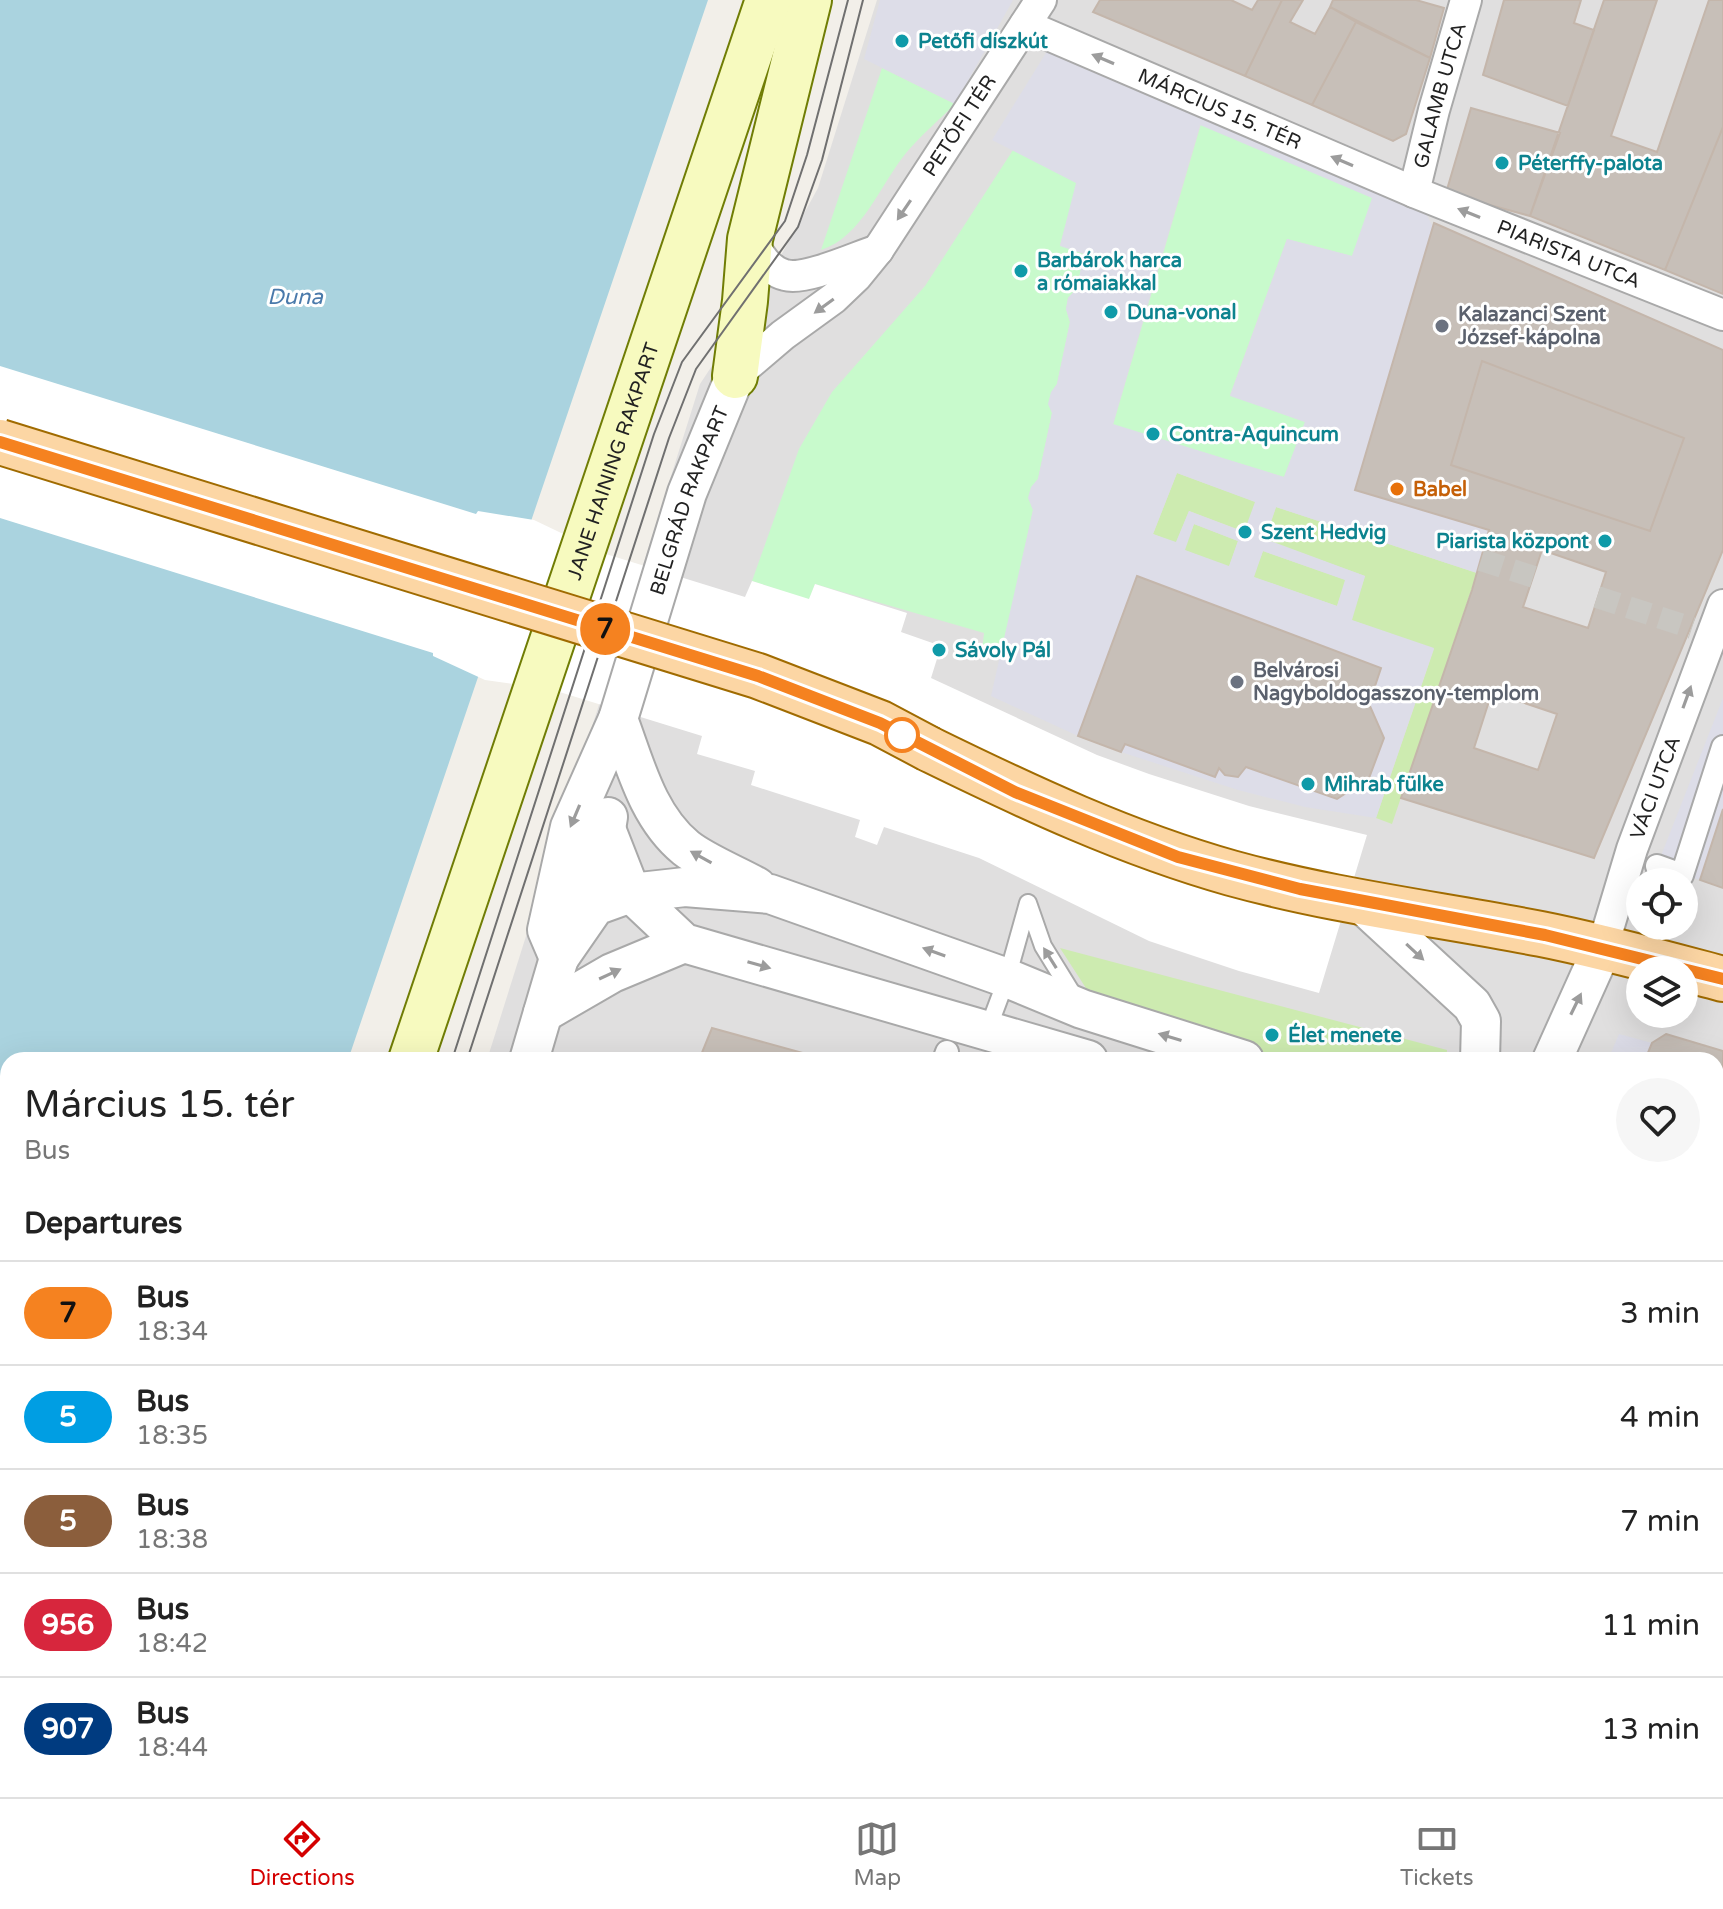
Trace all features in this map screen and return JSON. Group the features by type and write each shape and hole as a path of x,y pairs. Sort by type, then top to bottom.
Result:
{"main road":[{"name":"JANE HAINING RAKPART","path":"414,1052 768,0"},
{"path":"735,376 750,239 809,0"},
{"path":"0,442 758,676 880,723 1015,792 1178,857 1233,873 1353,899 1545,935 1723,979"}],"street":[{"name":"GALAMB UTCA","path":"1414,192 1466,0"},
{"name":"MÁRCIUS 15. TÉR","path":"1033,12 1414,192"},
{"name":"PETŐFI TÉR","path":"735,376 856,277 878,250 1033,12"},
{"name":"PIARISTA UTCA","path":"1414,192 1594,252 1723,315"},
{"path":"750,239 770,268 785,276 802,276 878,250"},
{"name":"BELGRÁD RAKPART","path":"559,958 547,930 570,827 618,719 687,493 735,376"},
{"name":"VÁCI UTCA","path":"1556,1052 1602,949 1632,849 1723,605"},
{"path":"618,719 645,793 657,816 687,849 770,894 1007,978 1082,1009 1219,1052"},
{"name":"BELGRÁD RAKPART","path":"531,1052 559,958 606,829 618,719"},
{"path":"1657,866 1682,875 1723,747"},
{"path":"606,829 631,893 684,943 1062,1052"},
{"path":"559,958 595,906 631,893 685,887 770,894"},
{"path":"1353,899 1472,1005 1481,1021 1480,1052"},
{"path":"543,1013 612,973 684,943"}],"lane":[{"path":"988,1029 1007,978 1028,903 1043,946 1082,1009"}],"shaded area":[{"path":"877,0 1723,0 1723,1052 490,1052 700,384 762,290 818,188"},
{"path":"880,0 1013,0 955,104 864,59"},
{"path":"1049,48 1420,201 1433,227 1355,490 1489,530 1477,573 1276,507 1265,539 1365,576 1352,620 1434,648 1376,818 1305,807 1238,790 1121,752 1125,744 1214,777 1219,768 1226,775 1238,777 1246,767 1337,799 1369,778 1384,739 1369,704 1381,668 1137,577 1078,736 991,696 1033,510 1028,498 1031,487 1038,479 1052,413 1048,404 1057,384 1070,322 1066,309 1068,298 1077,288 1084,254 1060,246 1076,183 992,140","holes":["1200,125 1372,198 1352,256 1287,239 1230,396 1305,422 1284,477 1113,424","1177,473 1255,502 1244,532 1189,511 1176,542 1153,534","1194,524 1238,541 1229,566 1185,550","1263,551 1345,580 1337,606 1254,577"]},
{"path":"1723,698 1723,813 1700,880 1698,868 1657,866"},
{"path":"1619,1034 1652,1043 1648,1052 1611,1052"}],"green space":[{"path":"882,68 955,104 906,153 869,209 848,234 821,250"},
{"path":"1201,124 1373,198 1352,256 1287,239 1230,395 1305,422 1284,477 1113,425"},
{"path":"1013,150 1077,183 1060,245 1084,254 1077,288 1068,298 1066,309 1070,322 1057,384 1050,398 1052,413 1038,479 1030,494 1033,510 1001,657 982,652 984,633 815,584 809,600 752,581 799,449 832,392 925,286"},
{"path":"1177,473 1256,502 1245,532 1189,511 1176,543 1153,534"},
{"path":"1276,507 1477,573 1392,824 1376,818 1434,649 1351,620 1365,576 1265,540"},
{"path":"1194,524 1238,541 1229,567 1184,550"},
{"path":"1263,551 1346,580 1337,606 1253,577"},
{"path":"1060,948 1447,1052 1259,1052 1093,999"}],"water":[{"name":"Duna","path":"0,0 708,0 351,1052 0,1052"}],"pier":[{"path":"0,366 476,514 478,511 534,520 580,542 580,546 745,597 752,581 809,599 815,584 907,613 901,632 941,646 931,678 1097,755 1149,774 1249,806 1367,835 1319,993 1149,941 979,858 884,827 877,845 855,837 860,820 751,785 755,771 697,754 702,736 537,685 485,680 433,656 433,653 0,518"}],"building":[{"path":"1100,0 1231,0 1252,10 1258,0 1282,0 1245,76 1093,12"},
{"path":"1282,0 1303,0 1290,22 1315,34 1330,7 1356,22 1312,105 1245,76"},
{"path":"1333,0 1416,0 1444,8 1430,58 1330,7"},
{"path":"1504,0 1581,0 1574,23 1594,30 1568,106 1483,75"},
{"path":"1604,0 1657,0 1611,136 1657,152 1709,0 1723,0 1723,127 1665,270 1530,216"},
{"path":"1356,22 1430,58 1406,134 1393,141 1312,105"},
{"name":"Péterffy-palota","path":"1471,108 1560,133 1530,216 1446,193"},
{"path":"1723,127 1723,294 1665,270"},
{"name":"Piarista központ","path":"1434,223 1723,350 1723,550 1594,858 1401,798 1472,590 1489,530 1355,490","holes":["1482,361 1684,438 1650,531 1451,465","1542,550 1606,572 1588,628 1523,607","1492,692 1557,714 1538,770 1474,748"]},
{"path":"1482,361 1684,438 1650,531 1451,465"},
{"name":"Belvárosi Nagyboldogasszony-templom","path":"1137,576 1381,668 1369,704 1384,738 1369,778 1337,799 1246,767 1238,777 1225,775 1219,768 1215,777 1125,744 1121,752 1078,736"},
{"path":"1723,809 1723,888 1700,880"},
{"path":"712,1028 799,1052 702,1052"},
{"path":"1666,1034 1723,1052 1648,1052 1652,1043"}],"tunnel":[{"path":"1481,560 1534,577"},
{"path":"1597,597 1692,628"}],"tram line":[{"path":"455,1052 654,434 682,362 785,221 807,155 848,0"},
{"path":"470,1052 669,438 696,369 798,227 822,160 863,0"}],"bus line":[{"name":"7","path":"0,442 758,676 880,723 1015,792 1178,857 1300,889 1545,935 1723,979"}],"place":[{"name":"Petőfi díszkút","path":"902,41"},
{"name":"Péterffy-palota","path":"1502,163"},
{"name":"Barbárok harca a rómaiakkal","path":"1021,271"},
{"name":"Duna-vonal","path":"1111,312"},
{"name":"Kalazanci Szent József-kápolna","path":"1442,326"},
{"name":"Contra-Aquincum","path":"1153,434"},
{"name":"Babel","path":"1397,489"},
{"name":"Szent Hedvig","path":"1245,532"},
{"name":"Piarista központ","path":"1605,541"},
{"name":"Sávoly Pál","path":"939,650"},
{"name":"Belvárosi Nagyboldogasszony-templom","path":"1237,682"},
{"name":"Mihrab fülke","path":"1308,784"},
{"name":"Élet menete","path":"1272,1035"}]}
